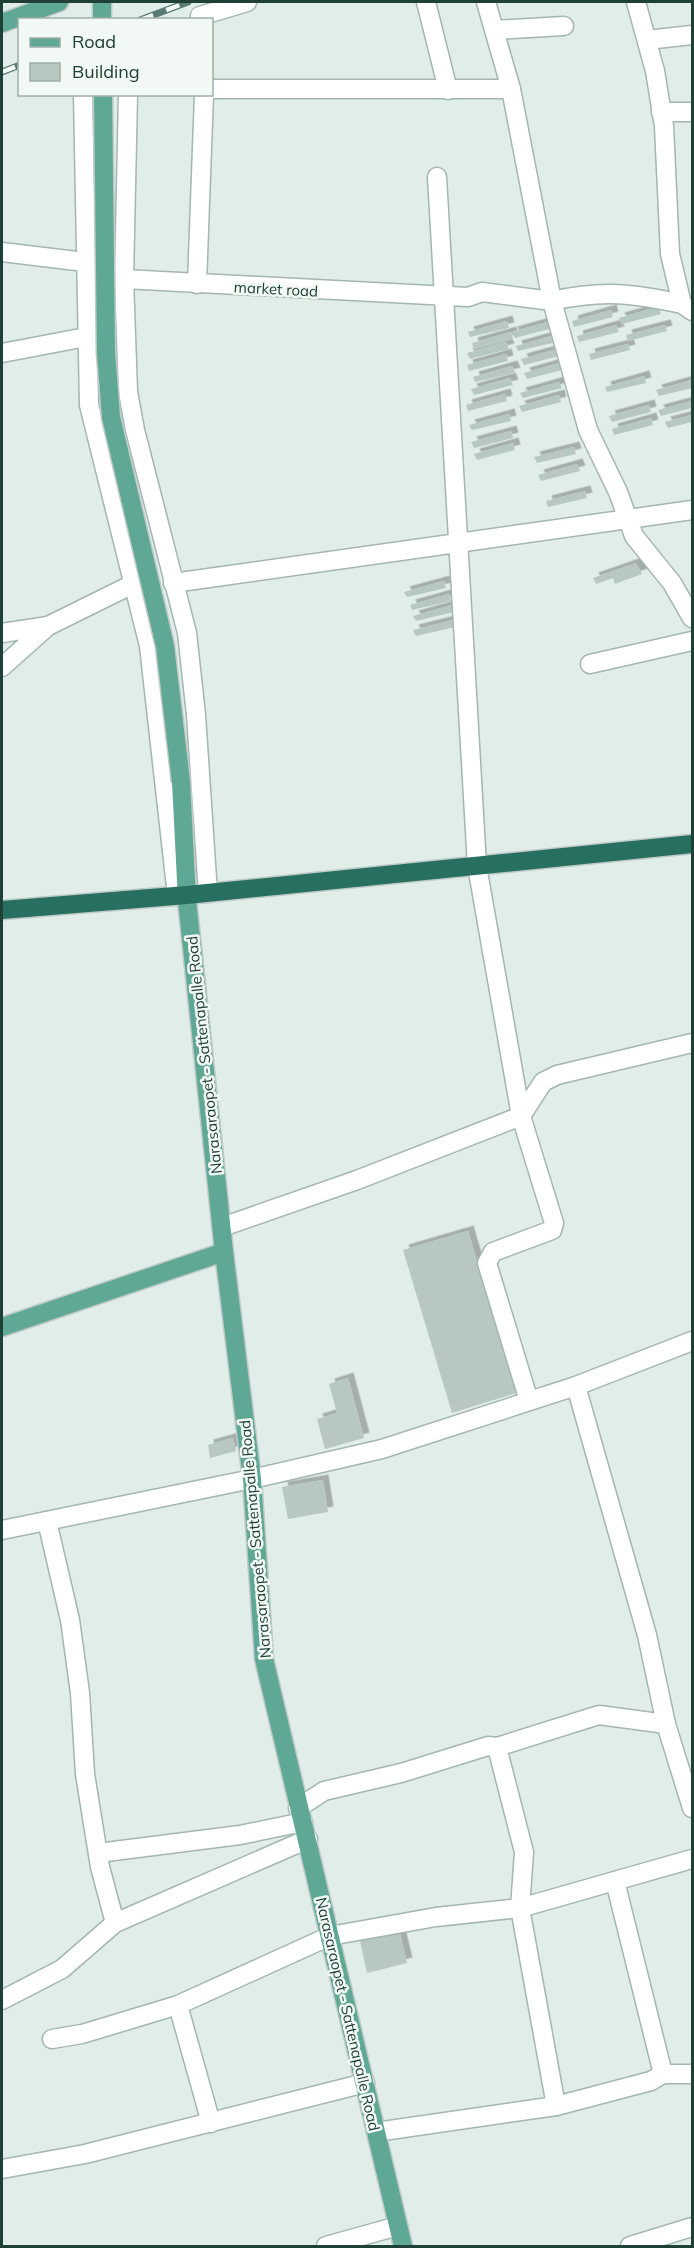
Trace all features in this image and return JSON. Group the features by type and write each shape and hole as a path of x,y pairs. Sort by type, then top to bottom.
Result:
{"highway":[{"path":"2,910 182,896 693,844"}],"main road":[{"path":"2,23 59,2"},
{"path":"102,2 102,18"},
{"name":"Narasaraopet - Sattenapalle Road","path":"103,96 106,353 111,417 165,646 181,782 182,896 252,1479 264,1659 403,2247"},
{"path":"2,1327 224,1252"}],"street":[{"path":"200,18 200,16 247,2"},
{"path":"426,2 448,90"},
{"path":"486,2 511,89 552,301 588,430 618,492 634,536 672,584 693,618"},
{"path":"636,2 655,70 662,111 670,254 687,308"},
{"path":"494,30 564,26"},
{"path":"646,40 693,34"},
{"path":"213,89 511,89"},
{"path":"83,96 89,405 149,646 182,896"},
{"path":"128,96 124,279 128,392 135,430 187,633 196,715 208,893"},
{"path":"197,284 204,96"},
{"path":"662,111 693,112"},
{"path":"437,177 477,866 521,1116 554,1223 552,1230 493,1252 487,1263 529,1401"},
{"name":"market road","path":"2,252 85,262 124,279 468,297 482,292 552,301 585,294 634,293 687,308"},
{"path":"2,353 86,337"},
{"path":"173,583 458,545 693,510"},
{"path":"2,666 48,626 135,583"},
{"path":"2,633 48,626"},
{"path":"590,664 693,641"},
{"path":"222,1227 357,1180 521,1116 543,1082 557,1075 693,1043"},
{"path":"2,1530 252,1479 382,1449 576,1386 693,1341"},
{"path":"576,1386 647,1635 666,1724 693,1808"},
{"path":"47,1521 70,1620 80,1693 85,1774 98,1853 115,1923"},
{"path":"2,2000 62,1969 115,1923 303,1823 324,1791 401,1773 488,1746 497,1747 598,1715 666,1724"},
{"path":"497,1747 524,1852 520,1908 556,2106"},
{"path":"98,1853 240,1835 303,1823"},
{"path":"52,2039 82,2034 178,2005 330,1936 436,1917 520,1908 693,1859"},
{"path":"615,1881 663,2074"},
{"path":"178,2005 211,2123"},
{"path":"376,2132 556,2106 651,2081 663,2074 693,2074"},
{"path":"2,2169 85,2154 365,2083"},
{"path":"326,2247 398,2226"},
{"path":"630,2247 693,2227"}],"building":[{"path":"658,307 661,314 622,324 619,318"},
{"path":"611,310 613,317 574,327 572,321"},
{"path":"507,321 509,328 470,337 468,332"},
{"path":"551,321 553,328 515,338 512,332"},
{"path":"616,325 619,332 579,342 577,336"},
{"path":"665,325 667,331 628,341 626,335"},
{"path":"511,332 513,339 474,349 472,343"},
{"path":"555,335 557,342 518,351 516,346"},
{"path":"506,342 509,349 470,359 467,353"},
{"path":"628,344 630,350 591,360 589,354"},
{"path":"561,348 563,355 524,365 521,359"},
{"path":"506,354 508,361 469,371 467,365"},
{"path":"563,362 566,369 527,379 524,373"},
{"path":"512,366 515,373 475,382 473,377"},
{"path":"644,376 646,383 607,392 605,387"},
{"path":"510,378 513,385 474,395 471,389"},
{"path":"692,380 692,388 659,396 656,390"},
{"path":"559,382 562,388 523,398 520,393"},
{"path":"505,394 507,401 468,411 466,405"},
{"path":"559,395 561,402 522,412 519,406"},
{"path":"692,401 692,408 661,416 658,410"},
{"path":"649,405 651,412 612,422 609,416"},
{"path":"509,414 511,421 472,430 469,425"},
{"path":"692,415 692,422 668,428 665,422"},
{"path":"651,418 653,425 614,435 612,429"},
{"path":"511,431 513,438 474,448 471,442"},
{"path":"513,443 515,450 477,460 474,454"},
{"path":"574,447 576,454 537,463 534,457"},
{"path":"577,464 580,471 541,481 538,475"},
{"path":"585,491 587,498 548,507 546,501"},
{"path":"636,563 642,574 615,584 613,578 596,584 593,578"},
{"path":"444,581 446,588 407,597 404,592"},
{"path":"449,594 451,601 412,610 410,605"},
{"path":"452,605 454,612 416,621 413,616"},
{"path":"453,620 455,627 416,636 413,630"},
{"path":"468,1231 516,1393 452,1413 403,1250"},
{"path":"348,1378 364,1438 325,1449 317,1419 337,1413 329,1384"},
{"path":"233,1438 236,1451 210,1458 208,1445"},
{"path":"323,1480 328,1512 288,1519 282,1487"},
{"path":"398,1926 407,1963 367,1973 359,1936"}],"railway":[{"path":"145,18 188,2"},
{"path":"2,72 18,66"}]}
